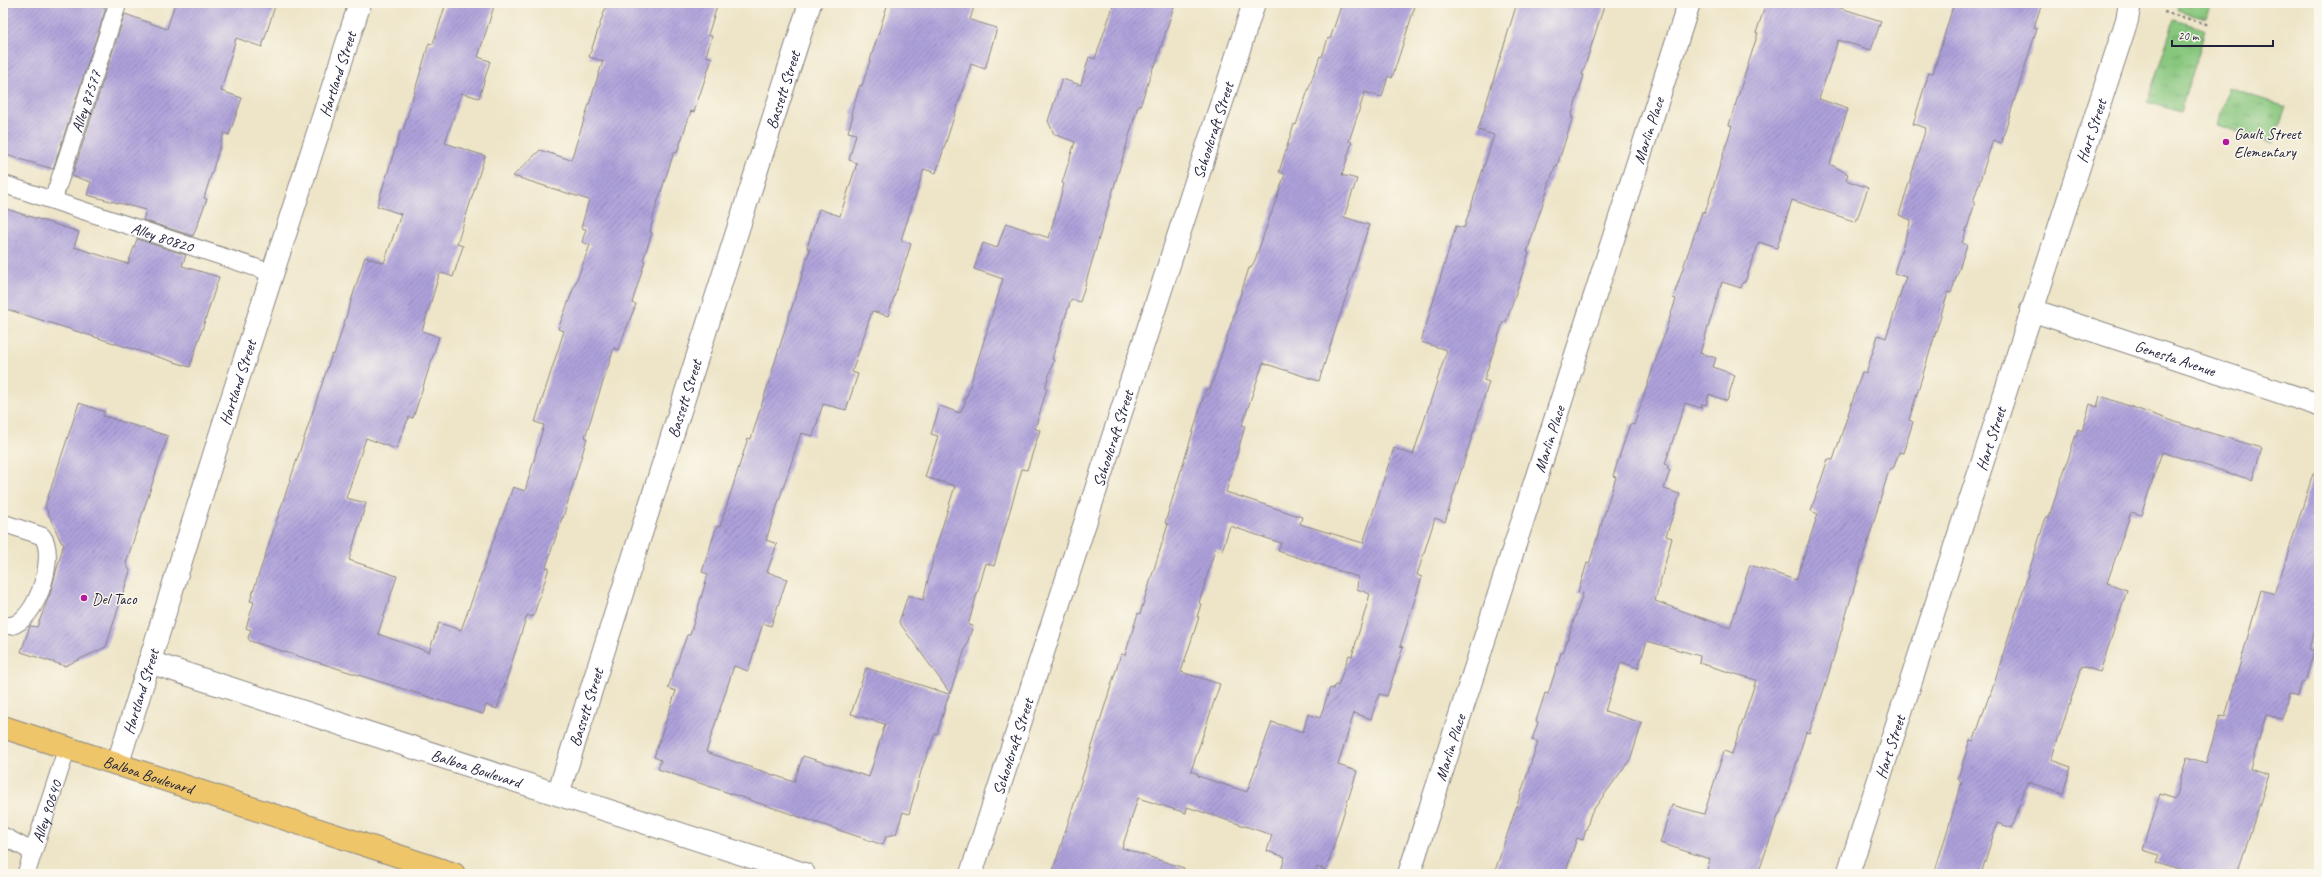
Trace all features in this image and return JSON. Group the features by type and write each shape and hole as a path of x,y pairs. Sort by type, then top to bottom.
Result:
{"main road":[{"name":"Balboa Boulevard","path":"3,727 118,763 454,874"}],"street":[{"name":"Hartland Street","path":"118,763 272,273 360,3"},
{"name":"Bassett Street","path":"558,794 810,3"},
{"name":"Schoolcraft Street","path":"971,874 1254,3"},
{"name":"Marlin Place","path":"1409,874 1689,3"},
{"name":"Hart Street","path":"1848,874 2031,310 2125,28 2130,3"},
{"name":"Genesta Avenue","path":"2031,310 2319,405"},
{"name":"Balboa Boulevard","path":"149,662 804,874"}],"lane":[{"name":"Alley 87577","path":"53,200 118,3"},
{"name":"Alley 80820","path":"3,184 272,273"},
{"path":"3,523 42,536 48,550 48,563 29,614 19,622 7,626 3,624"},
{"name":"Alley 90640","path":"26,874 67,748"},
{"path":"3,836 33,852"}],"path":[{"path":"2164,12 2210,25"}],"green space":[{"path":"2178,3 2213,3 2206,18 2177,10"},
{"path":"2174,20 2205,29 2180,112 2147,102"},
{"path":"2229,88 2286,107 2273,144 2217,125"}],"building":[{"path":"3,3 93,3 106,8 53,169 3,154"},
{"path":"175,3 276,3 262,47 236,38 221,91 242,98 229,135 224,133 204,198 207,199 193,236 143,220 146,210 87,195 91,182 72,176 125,14 167,29"},
{"path":"446,3 495,3 478,57 490,61 479,98 462,93 445,143 485,156 457,244 463,246 453,277 442,273 439,275 422,331 439,337 413,418 409,417 396,449 366,438 346,498 366,503 349,560 397,576 378,634 429,652 439,623 461,630 513,487 525,491 544,425 535,422 564,331 558,329 590,245 582,242 586,229 581,228 589,200 513,176 540,150 571,160 603,61 589,57 607,3 718,3 708,35 712,36 706,56 712,58 694,112 691,111 677,153 674,152 654,213 650,232 652,233 643,260 645,261 632,303 636,304 618,350 614,348 585,437 587,438 563,518 546,567 549,568 533,617 527,615 497,709 486,705 483,714 250,641 248,638 251,630 246,628 254,602 250,601 332,354 334,355 365,257 384,263 401,214 377,206 401,130 403,131 429,43 433,44"},
{"path":"888,3 975,3 970,20 997,28 985,69 971,64 936,173 924,169 901,240 911,244 888,316 872,311 852,372 858,374 846,410 823,404 813,436 801,433 766,540 777,544 767,572 787,579 771,626 763,623 748,671 734,666 706,752 794,782 803,756 869,777 885,724 851,714 866,668 949,694 937,734 935,734 922,768 909,814 903,812 896,834 886,836 883,845 658,769 661,760 654,757 676,691 668,688 687,635 690,635 708,574 702,572 717,526 720,527 748,438 751,439 810,249 807,248 819,209 840,216 857,163 849,160 856,134 848,132 853,115 851,114 860,85 862,86"},
{"path":"1114,3 1175,3 1155,66 1154,65 1140,106 1138,106 1080,302 1071,299 1052,359 1054,360 1045,388 1047,388 1035,429 1040,430 1027,470 1022,469 994,566 986,563 968,625 973,626 950,693 899,622 908,595 923,600 936,547 955,486 925,477 938,436 931,434 940,406 960,413 964,405 1003,279 974,269 983,243 997,248 1006,223 1049,238 1064,184 1062,183 1075,142 1054,134 1048,121 1062,79 1081,85 1089,57 1095,59"},
{"path":"1342,3 1416,3 1392,78 1388,76 1382,97 1365,92 1349,141 1352,142 1342,175 1357,179 1344,217 1369,225 1319,381 1263,363 1242,425 1245,426 1226,492 1302,517 1300,524 1363,543 1394,448 1413,455 1447,350 1421,342 1456,226 1464,228 1494,135 1478,130 1517,3 1605,3 1582,75 1584,75 1571,117 1573,117 1557,166 1555,166 1527,252 1529,253 1520,281 1506,322 1503,322 1484,380 1489,382 1445,522 1435,518 1417,575 1422,577 1400,646 1403,647 1387,696 1379,694 1371,719 1354,713 1338,765 1357,771 1326,870 1317,867 1315,874 1280,874 1285,857 1267,851 1272,835 1187,807 1186,813 1138,798 1122,848 1184,868 1183,874 1052,874 1121,654 1125,655 1138,613 1140,614 1168,524 1165,523 1206,389 1210,390 1249,268 1251,268 1255,260 1285,174 1279,172 1294,124 1296,125 1320,56 1322,57 1328,38 1330,39","holes":["1230,526 1281,543 1278,551 1358,577 1357,589 1370,594 1352,656 1349,655 1338,686 1335,685 1333,689 1330,688 1320,718 1308,714 1303,732 1272,722 1247,792 1198,776 1198,774 1191,771 1220,684 1181,672 1199,617 1197,617 1201,604 1199,603 1215,549 1222,551"]},
{"path":"1766,3 1825,3 1881,21 1871,50 1838,40 1819,99 1848,109 1830,164 1848,174 1846,180 1868,188 1856,222 1792,200 1777,248 1759,242 1745,282 1743,282 1741,288 1722,282 1700,353 1716,358 1713,367 1735,375 1727,401 1709,394 1706,405 1702,404 1701,408 1685,403 1665,464 1668,465 1667,469 1670,470 1664,489 1680,494 1666,536 1672,538 1655,601 1730,628 1750,565 1796,580 1818,514 1811,511 1828,459 1833,460 1862,372 1866,374 1878,335 1886,338 1906,277 1894,273 1911,220 1899,215 1926,128 1913,124 1929,72 1933,73 1954,3 2042,3 2034,27 2037,28 2001,143 1993,140 1973,202 1975,203 1962,243 1967,245 1951,293 1948,292 1909,420 1913,422 1903,453 1899,452 1894,467 1889,470 1825,686 1809,733 1806,732 1781,813 1779,813 1758,874 1706,874 1710,859 1660,843 1672,805 1704,814 1724,751 1732,754 1756,680 1699,663 1700,656 1647,641 1638,668 1621,662 1605,711 1642,723 1631,758 1591,813 1583,840 1577,838 1565,874 1494,874 1538,742 1532,740 1538,722 1536,721 1545,693 1548,694 1583,593 1578,592 1587,563 1589,564 1616,477 1613,476 1630,424 1634,425 1676,299 1673,298 1688,253 1702,212 1705,213 1732,126 1729,125"},
{"path":"3,208 79,232 74,247 128,264 137,239 186,255 182,266 219,277 190,367 3,308"},
{"path":"2100,396 2193,428 2262,448 2252,480 2162,452 2141,515 2131,512 2107,583 2127,590 2100,672 2082,666 2051,760 2071,767 2063,793 2027,782 2012,828 1997,823 1981,874 1934,874 1962,783 1958,778 1970,740 1973,741 1975,737 1990,696 2046,517 2049,517 2078,429 2082,431 2090,404 2097,407"},
{"path":"79,403 105,412 103,416 168,436 126,563 130,571 106,647 65,666 21,652 30,626 37,627 50,594 64,543 61,542 45,506"},
{"path":"2313,474 2319,475 2319,618 2309,649 2314,651 2305,682 2302,681 2298,696 2290,693 2282,719 2266,715 2250,769 2269,775 2237,874 2196,874 2156,862 2159,855 2143,850 2160,794 2175,799 2187,757 2206,763 2220,716 2225,717 2261,590 2275,594"}],"place":[{"name":"Gault Street Elementary","path":"2226,142"},
{"name":"Del Taco","path":"84,598"}]}
